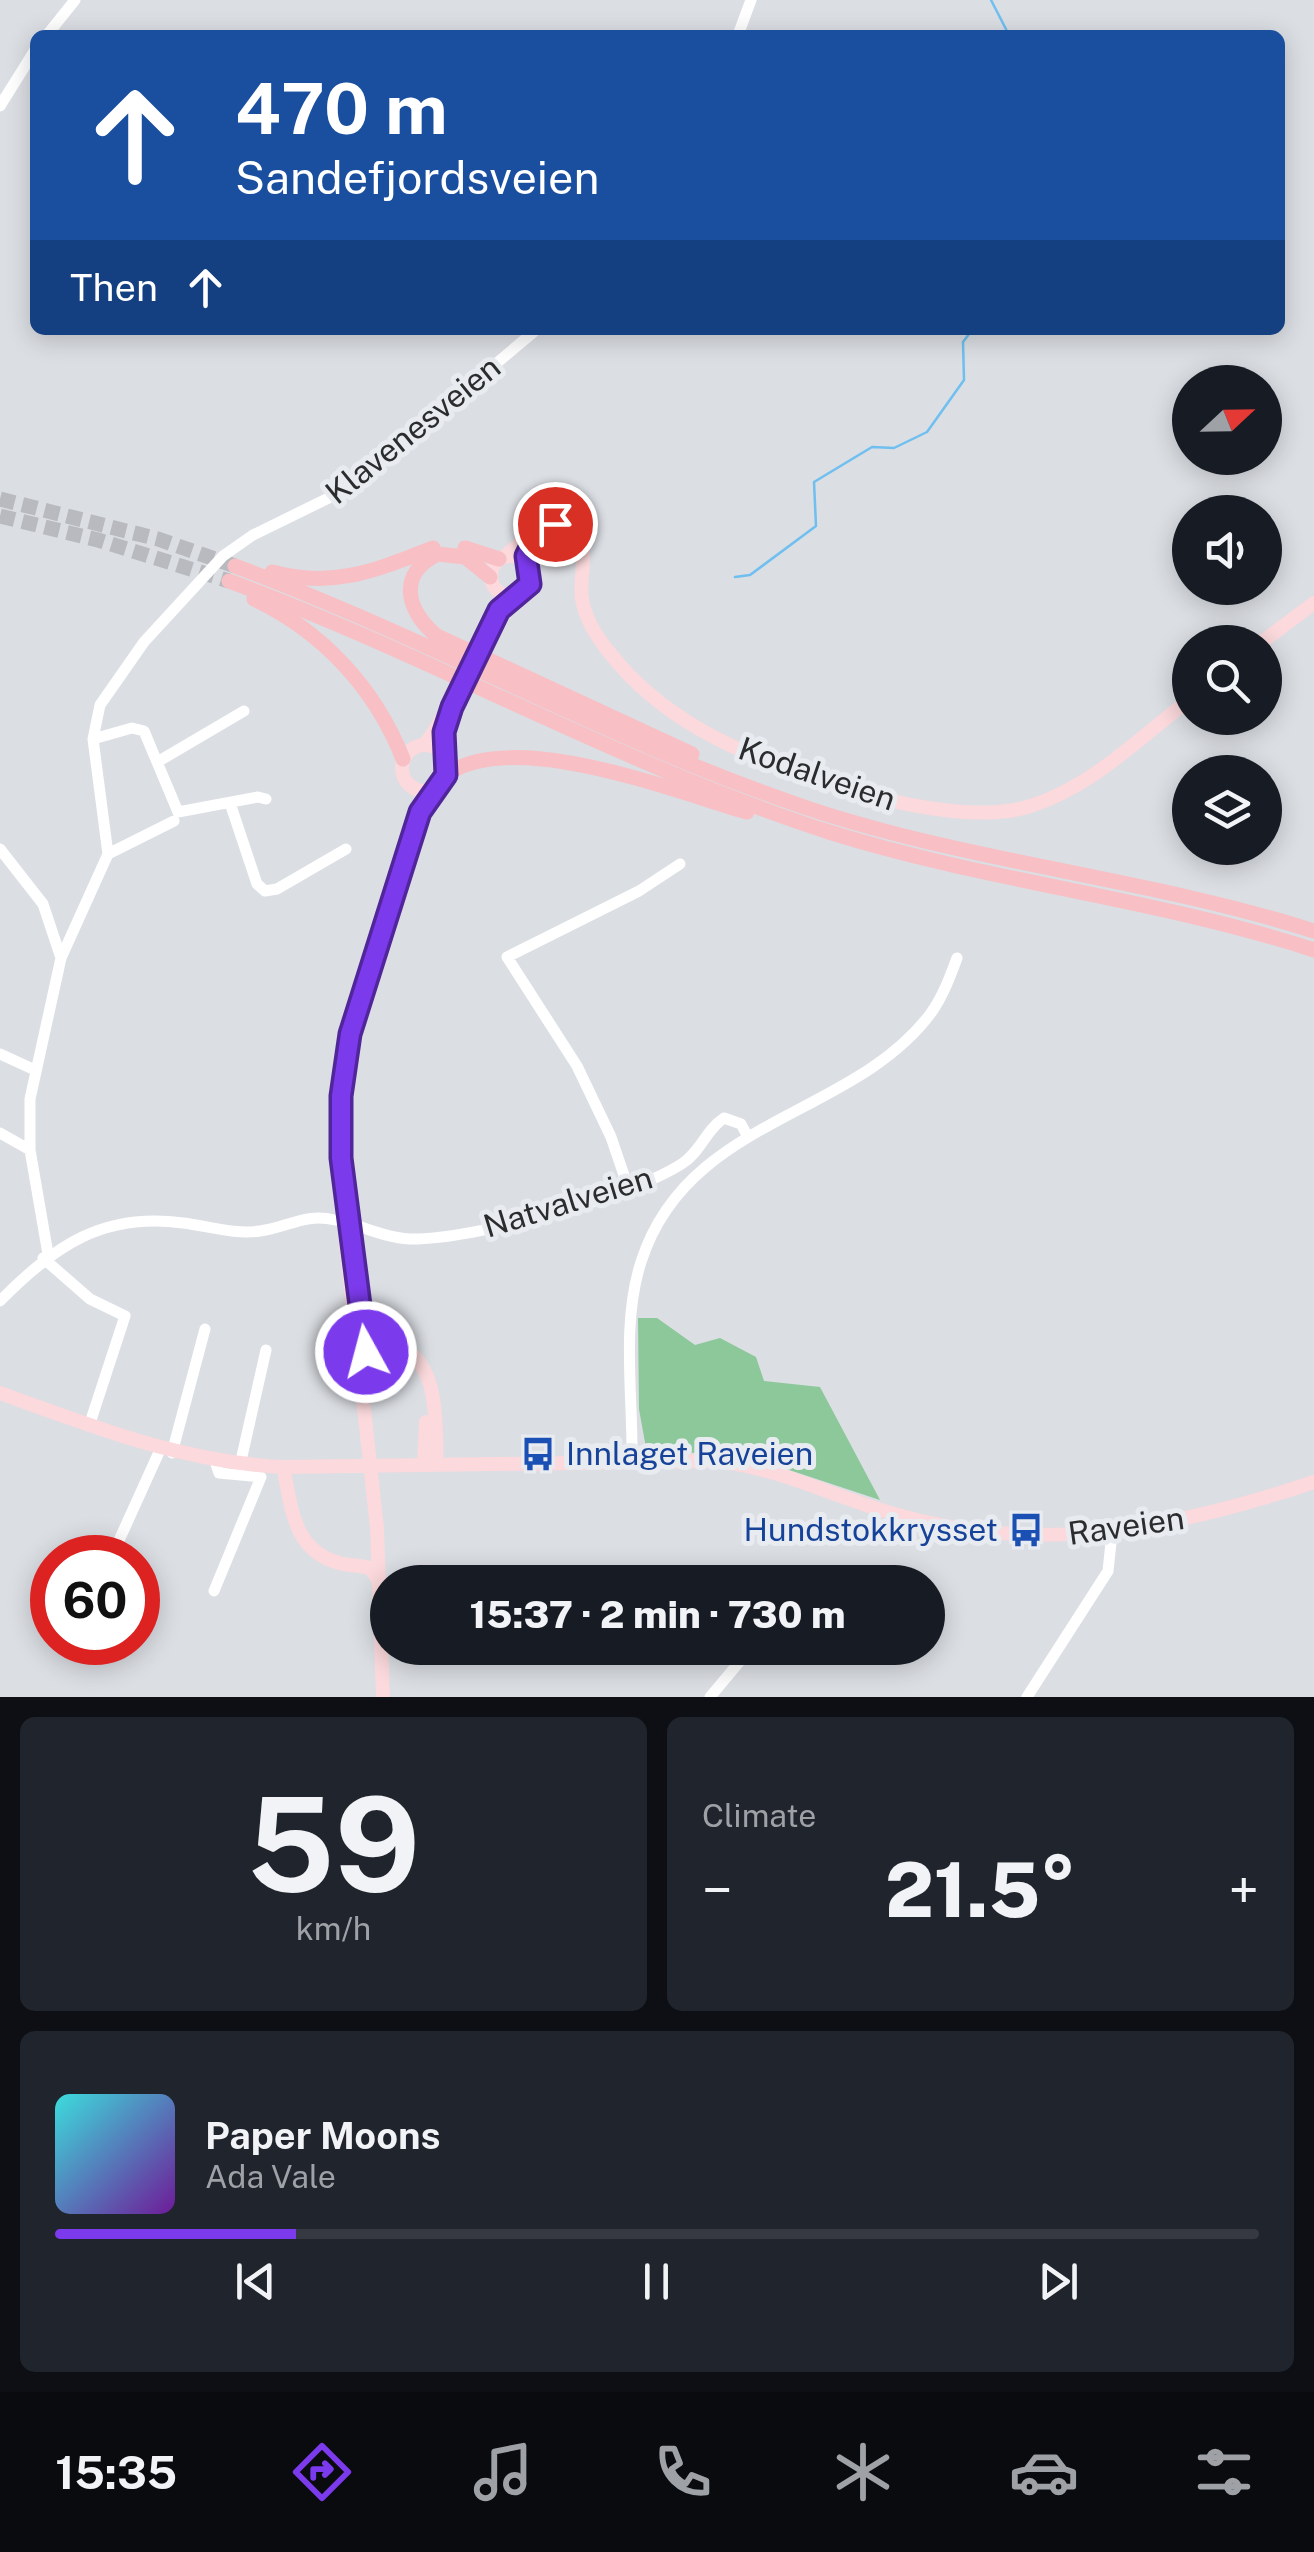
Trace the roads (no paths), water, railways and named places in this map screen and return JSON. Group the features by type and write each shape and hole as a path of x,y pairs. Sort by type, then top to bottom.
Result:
{"highway":[{"path":"232,574 304,579 362,575 442,545 502,558"},
{"path":"492,583 465,557 438,554 412,576 410,604 420,621 438,636 779,791 788,801"},
{"path":"232,574 330,649 369,697 403,759"},
{"path":"232,574 788,801 927,841 1177,894 1314,931"},
{"path":"232,574 713,789 832,832 1216,921 1314,950"},
{"path":"446,767 479,760 554,762 818,834 832,832"}],"main road":[{"name":"Kodalveien","path":"540,528 562,525 580,538 584,551 582,597 592,629 618,664 659,702 700,730 743,750 910,805 974,815 1044,802 1094,774 1172,713"},
{"path":"481,642 492,583 502,558 540,528"},
{"path":"379,1565 344,1202 340,1130 344,1066 359,1002 420,812 446,767 444,732 452,707 499,610 527,588 529,544 540,528"},
{"path":"502,558 518,556 530,568"},
{"path":"492,583 513,596"},
{"path":"1282,627 1314,603"},
{"path":"424,745 452,707"},
{"path":"389,912 411,811 403,759 410,750 424,745 435,747 446,767"},
{"path":"408,784 432,789"},
{"path":"344,1202 368,1367 385,1565"},
{"path":"362,1328 377,1340 412,1354 423,1366 431,1386 431,1465"},
{"path":"368,1367 384,1350 393,1350 408,1357 421,1373 431,1465"},
{"path":"0,1393 166,1451 215,1462 291,1467"},
{"name":"Raveien","path":"291,1467 716,1461 767,1469 897,1515 968,1531 1038,1536 1112,1533 1216,1512 1314,1482"},
{"path":"291,1467 297,1512 306,1534 323,1551 361,1558 372,1548 377,1528"},
{"path":"291,1467 293,1520 306,1543 336,1562 370,1568"},
{"path":"383,1665 384,1697"},
{"path":"384,1697 387,1665"}],"street":[{"path":"51,30 75,0"},
{"path":"740,30 751,0"},
{"path":"0,106 30,58"},
{"name":"Klavenesveien","path":"108,854 93,738 100,705 141,646 223,556 253,535 347,490 530,335"},
{"path":"159,761 244,711"},
{"path":"93,738 141,729 159,761 170,800 178,812 266,799"},
{"path":"230,803 260,889 276,890 346,850"},
{"path":"89,1426 125,1316 90,1298 46,1256 30,1150 35,1070 61,958 108,854 174,821"},
{"path":"2,857 43,904 61,958"},
{"path":"628,1187 578,1066 507,957 639,891 680,864"},
{"path":"632,1460 631,1315 641,1262 656,1227 681,1190 712,1162 909,1037 933,1011 957,958"},
{"path":"0,1054 35,1070"},
{"name":"Natvalveien","path":"358,1226 405,1239 520,1222 628,1187 683,1164 724,1118 741,1124 748,1137"},
{"path":"0,1133 30,1150"},
{"path":"0,1301 46,1256 96,1230 136,1222 178,1222 262,1231 302,1217 335,1220"},
{"path":"123,1535 166,1451 205,1329"},
{"path":"240,1465 266,1350"},
{"path":"214,1591 261,1476 219,1473 215,1462"},
{"path":"1027,1697 1108,1571 1112,1533"},
{"path":"710,1697 737,1665"}],"waterway":[{"path":"991,0 1006,30"},
{"path":"735,577 750,575 816,526 814,482 872,447 894,448 927,432 964,380 963,342 968,335"}],"tunnel":[{"path":"0,499 158,539 235,566"},
{"path":"0,516 98,540 229,581"}],"place":[{"name":"Innlaget Raveien","path":"538,1454"},
{"name":"Hundstokkrysset","path":"1026,1530"}]}
